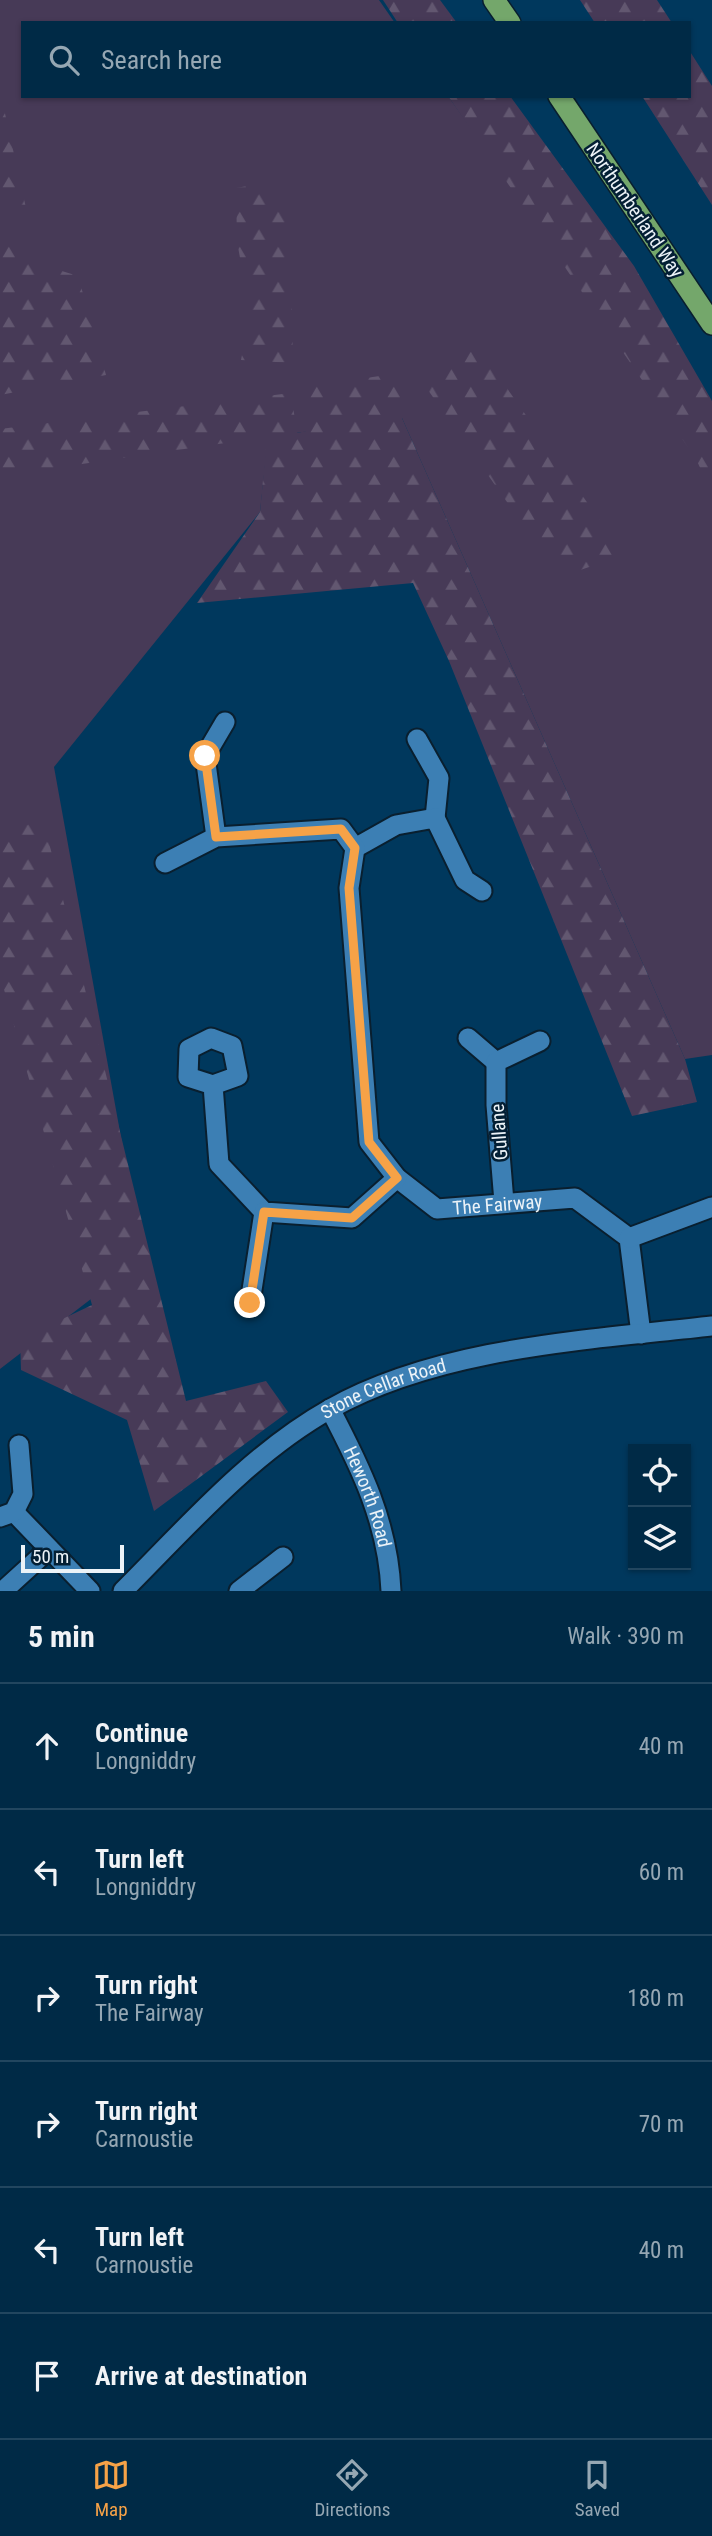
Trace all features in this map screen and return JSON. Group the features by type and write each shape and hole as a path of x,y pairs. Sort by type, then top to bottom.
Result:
{"main road":[{"path":"494,0 509,21"},
{"name":"Northumberland Way","path":"560,98 712,324"}],"street":[{"path":"216,837 198,753 225,722"},
{"path":"417,739 439,778 435,818 465,880 482,891"},
{"path":"166,863 216,837 341,829 355,848 396,825 435,818"},
{"name":"The Fairway","path":"355,848 349,888 369,1142 397,1178 437,1209 575,1198 629,1238"},
{"path":"468,1038 496,1062 540,1041"},
{"name":"Gullane","path":"496,1062 496,1105 505,1202"},
{"path":"213,1085 219,1164 264,1212 352,1218 397,1178"},
{"path":"641,1334 629,1238 712,1207"},
{"path":"250,1303 264,1212"},
{"name":"Stone Cellar Road","path":"123,1591 231,1483 274,1447 330,1409 379,1386 440,1366 499,1353 712,1326"},
{"name":"Heworth Road","path":"330,1409 373,1497 384,1530 391,1591"},
{"path":"19,1445 23,1494 7,1514 49,1549 90,1591"},
{"path":"2,1591 49,1549"},
{"path":"239,1591 283,1556"}],"green space":[{"path":"0,0 379,0 394,21 21,21 21,98 449,98 712,467 712,1055 685,1059 402,418 268,437 260,512 54,767 143,1259 0,1369"},
{"path":"383,0 440,0 456,21 397,21"},
{"path":"580,0 657,0 671,21 594,21"},
{"path":"691,53 712,86 712,205 643,98 691,98"},
{"path":"0,91 26,208 30,224 0,199"},
{"path":"449,98 511,98 634,266 712,401 712,493 696,459"},
{"path":"265,183 290,227 293,363 241,360 250,314 237,241 236,188"},
{"path":"0,231 36,263 78,276 106,375 0,395"},
{"path":"478,347 624,555 560,577 423,383"},
{"path":"400,373 402,418 685,1059 697,1102 632,1116 449,661 413,583 197,603 260,512 267,437 0,476 0,429 291,393 297,433 311,430 305,387"},
{"path":"44,822 186,1401 266,1381 288,1412 154,1511 127,1420 21,1370 20,1339 92,1305 0,975 0,829"}],"route":[{"path":"205,756 216,837 341,829 355,848 349,888 369,1142 397,1178 352,1218 264,1212 250,1303"}]}
